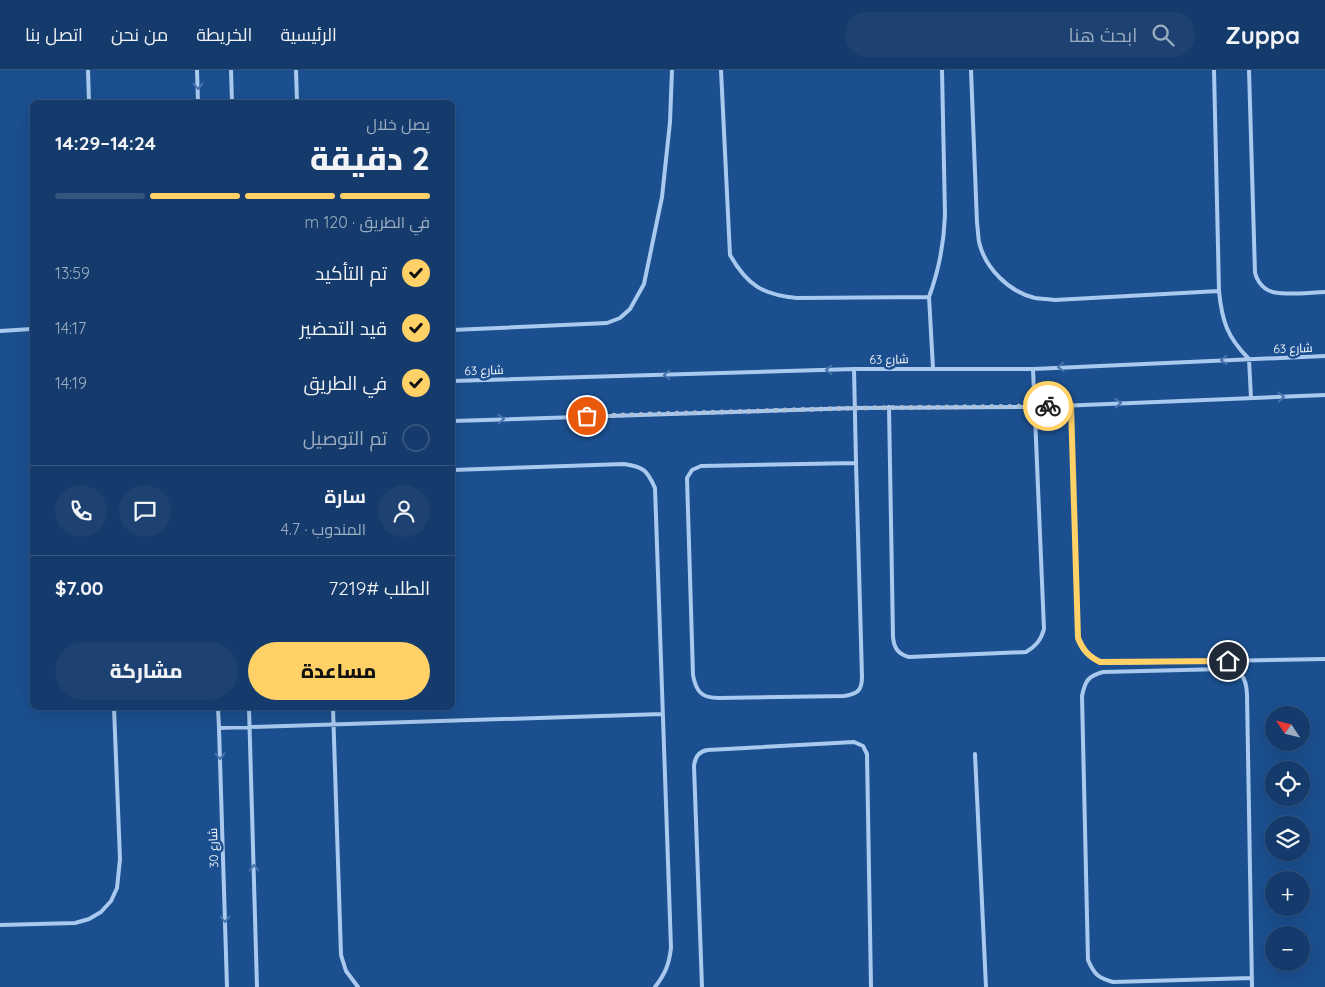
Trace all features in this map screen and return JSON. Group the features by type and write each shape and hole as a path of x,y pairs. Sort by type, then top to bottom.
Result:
{"lane":[{"path":"88,70 89,100"},
{"path":"197,70 198,100"},
{"path":"231,70 232,100"},
{"path":"296,70 297,100"},
{"path":"455,330 607,323 620,318 630,309 638,298 644,284 662,197 670,122 672,70"},
{"path":"721,70 730,255 738,270 750,282 764,291 780,296 797,298 929,297"},
{"path":"933,368 929,297 940,259 945,215 942,70"},
{"path":"971,70 977,223 980,243 987,262 999,278 1016,290 1034,298 1055,300 1219,291"},
{"path":"1214,70 1221,311 1227,330 1236,347 1249,359 1251,398"},
{"path":"1249,70 1255,273 1258,283 1266,290 1276,293 1325,292"},
{"path":"0,331 30,329"},
{"name":"شارع 63","path":"455,381 854,369 1033,369 1325,356"},
{"path":"854,369 862,685 858,691 844,696 709,698 700,693 694,685 692,665 687,490 687,478 692,470 701,466 856,463"},
{"path":"889,407 893,637 896,648 904,656 909,657 1026,652 1041,639 1044,629 1033,369"},
{"path":"455,421 889,407 1035,407 1325,395"},
{"path":"1071,405 1078,638 1082,649 1090,657 1100,662 1325,659"},
{"path":"455,470 624,464 638,466 649,475 655,488 671,948 669,963 656,987"},
{"path":"1252,978 1113,982 1102,979 1092,971 1088,960 1082,696 1085,685 1092,675 1103,672 1223,669 1234,670 1242,674 1246,683 1247,694 1252,978 1252,987"},
{"path":"0,925 75,923 89,919 101,912 111,901 117,888 120,859 114,710"},
{"name":"شارع 30","path":"218,710 227,987"},
{"path":"249,710 257,987"},
{"path":"333,710 341,955 346,971 358,987"},
{"path":"219,728 663,714"},
{"path":"702,987 694,766 696,757 703,751 708,750 854,742 863,746 867,754 871,987"},
{"path":"976,754 986,987"}],"way so far":[{"path":"587,416 855,408 1048,406"}],"route":[{"path":"1048,406 1071,405 1078,638 1082,649 1090,657 1100,662 1228,661"}]}
